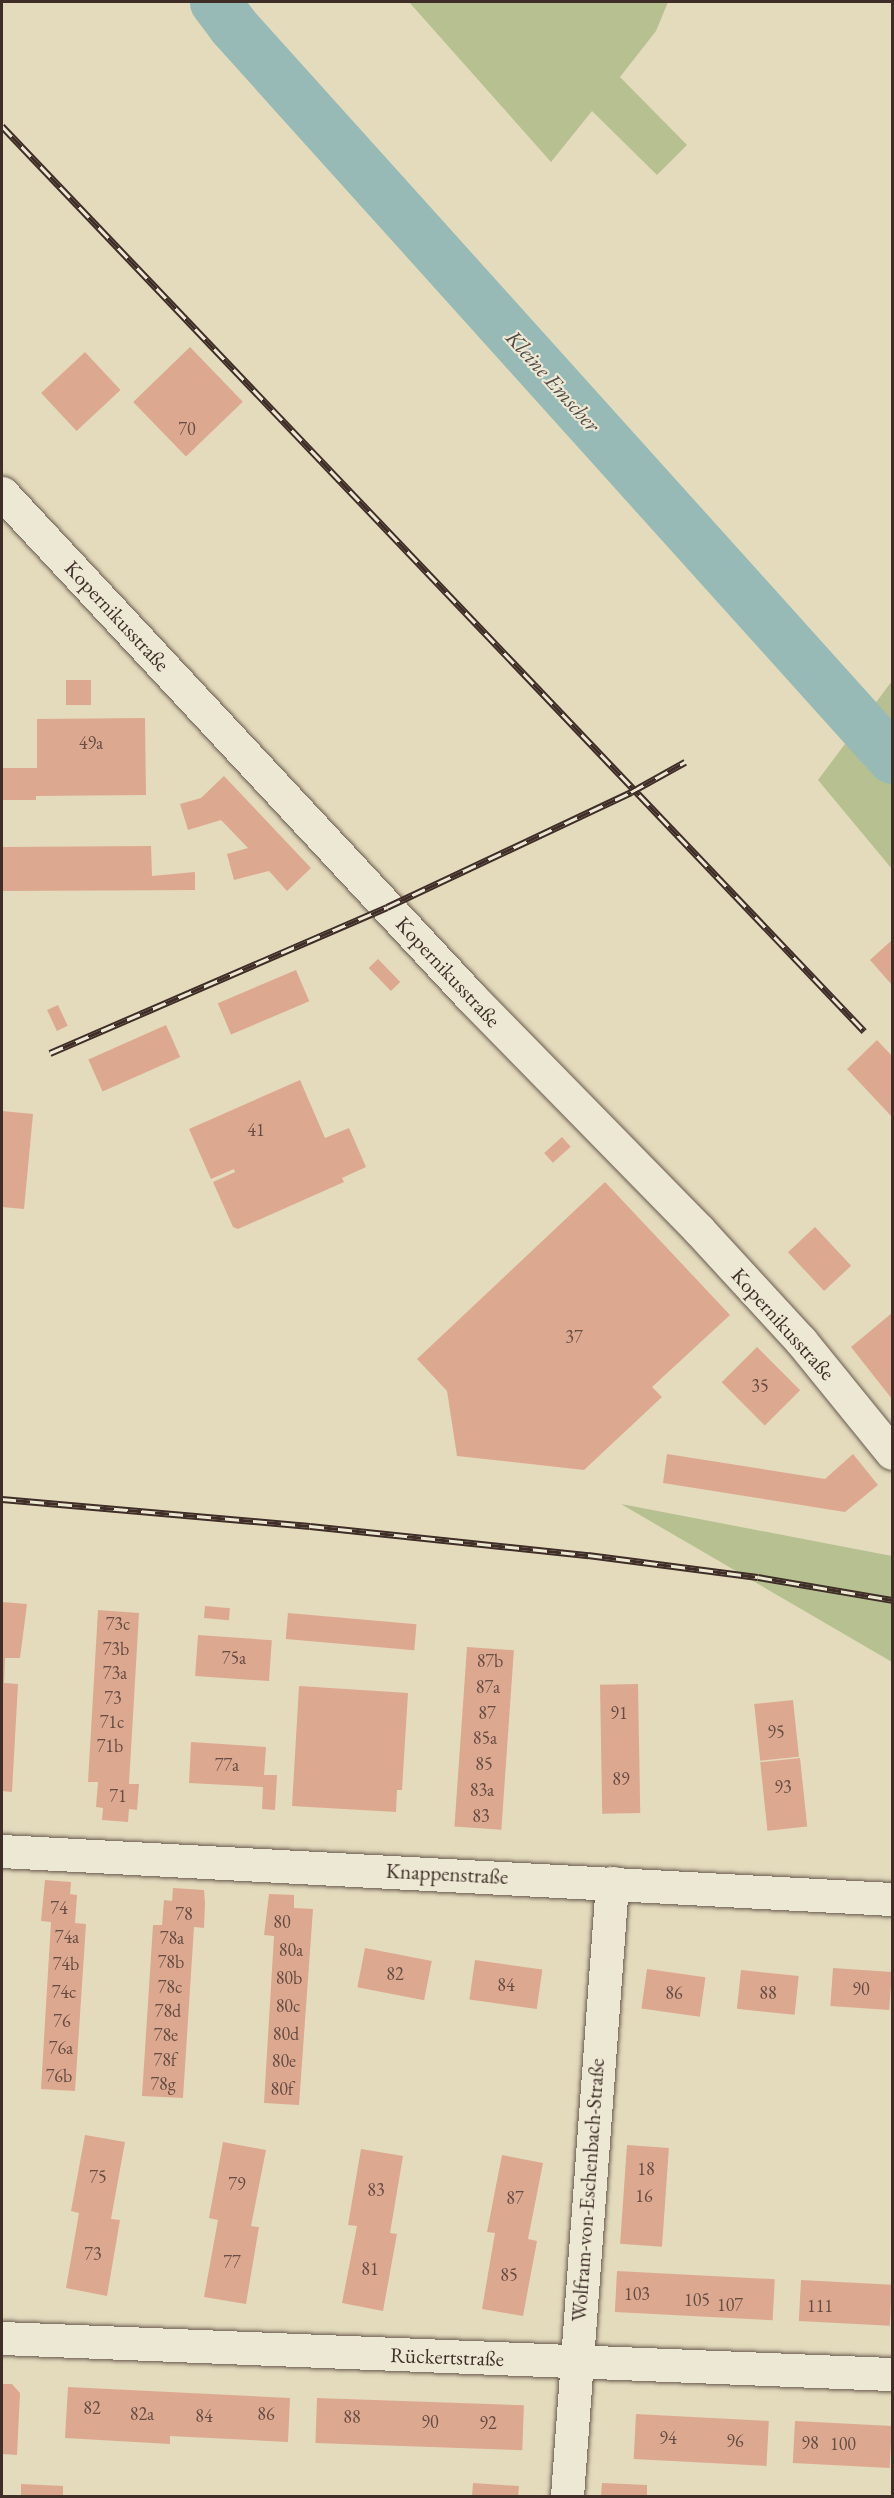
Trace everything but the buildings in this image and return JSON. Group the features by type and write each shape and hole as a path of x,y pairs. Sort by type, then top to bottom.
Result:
{"street":[{"name":"Kopernikusstraße","path":"2,493 470,996 706,1239 801,1341 892,1453"},
{"name":"Knappenstraße","path":"2,1851 892,1899"},
{"name":"Wolfram-von-Eschenbach-Straße","path":"567,2496 575,2362 612,1883"},
{"name":"Rückertstraße","path":"2,2338 892,2374"}],"green space":[{"path":"409,2 668,2 656,31 620,77 687,145 657,175 592,111 551,162"},
{"path":"892,681 892,869 818,780"},
{"path":"621,1504 892,1556 892,1662"}],"waterway":[{"name":"Kleine Emscher","path":"215,2 233,26 892,758"}],"railway":[{"path":"2,126 864,1031"},
{"path":"50,1053 387,907 631,792 685,762"},
{"path":"2,1499 310,1526 588,1555 758,1577 892,1600"}]}
